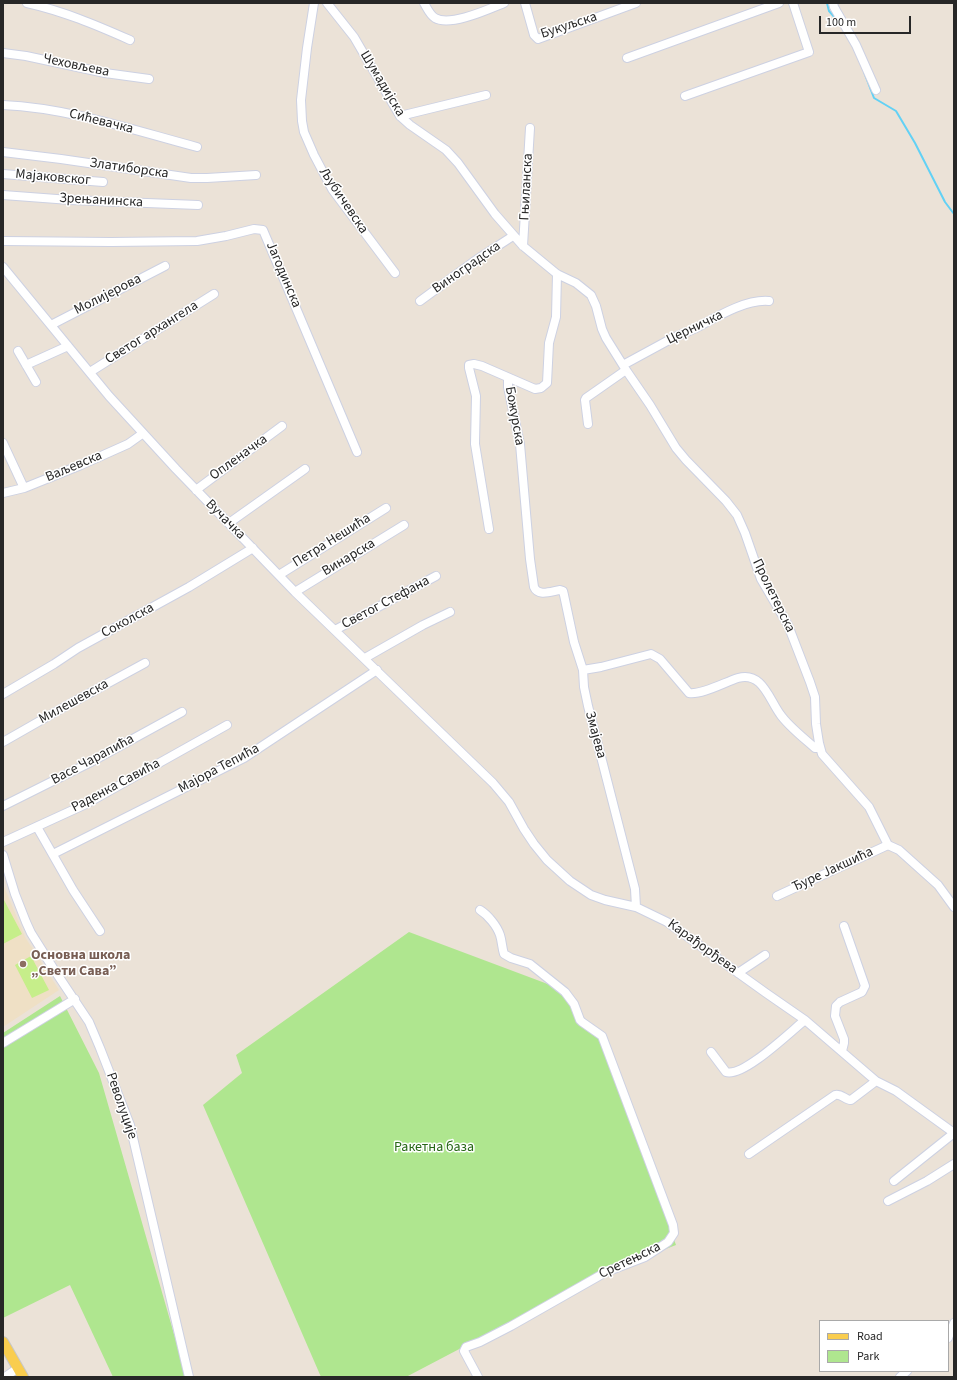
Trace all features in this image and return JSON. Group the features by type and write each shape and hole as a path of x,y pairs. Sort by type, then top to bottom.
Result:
{"main road":[{"path":"3,1342 19,1370"}],"street":[{"path":"27,3 47,7 81,18 130,40"},
{"name":"Љубичевска","path":"314,3 301,100 304,132 332,189 395,273"},
{"path":"424,3 432,16 437,19 446,20 458,19 504,3"},
{"name":"Букуљска","path":"525,3 534,35 538,39 636,3"},
{"path":"627,58 779,3"},
{"path":"685,96 809,52 793,3"},
{"path":"833,3 856,45 876,90"},
{"name":"Шумадијска","path":"329,4 354,37 400,116 410,125 446,150 458,163 513,236 524,246"},
{"name":"Чеховљева","path":"3,52 87,70 149,79"},
{"path":"400,116 486,95"},
{"name":"Сићевачка","path":"3,105 26,107 89,118 197,147"},
{"name":"Гњиланска","path":"524,246 530,128"},
{"name":"Златиборска","path":"3,152 191,178 256,175"},
{"name":"Мајаковског","path":"3,174 103,182"},
{"name":"Зрењанинска","path":"3,195 70,200 198,205"},
{"name":"Јагодинска","path":"3,241 112,242 197,240 226,236 254,229 263,230 357,452"},
{"name":"Виноградска","path":"420,301 476,260 513,236"},
{"name":"Пролетерска","path":"524,246 557,274 576,284 591,295 596,306 602,329 624,367 650,405 676,448 726,501 737,515 761,579 788,625 810,682 815,697 816,724 820,748 825,758 845,778 869,807 888,845"},
{"name":"Молијерова","path":"51,325 165,266"},
{"name":"Вучачка","path":"3,267 142,434 295,592 466,756"},
{"path":"508,378 535,389 541,388 546,383 549,343 556,317 557,274"},
{"name":"Светог архангела","path":"90,372 214,294"},
{"name":"Церничка","path":"588,424 586,398 624,367 670,340 711,319 749,303 762,300 770,301"},
{"path":"26,365 68,346"},
{"path":"18,351 36,382"},
{"name":"Божурска","path":"490,529 475,444 476,396 469,368 469,365 474,364 508,378 508,387 520,444 530,559 535,590"},
{"name":"Опленачка","path":"196,490 282,426"},
{"name":"Ваљевска","path":"3,494 24,488 128,444 142,434"},
{"path":"3,443 24,488"},
{"path":"229,523 305,469"},
{"name":"Петра Нешића","path":"279,574 386,508"},
{"name":"Винарска","path":"295,592 404,525"},
{"name":"Соколска","path":"3,694 84,645 188,587 253,548"},
{"name":"Светог Стефана","path":"335,630 436,576"},
{"name":"Змајева","path":"535,590 541,593 560,590 563,591 577,656 583,670 584,687 588,706 633,880 636,896 636,907"},
{"path":"365,658 423,624 450,612"},
{"path":"583,670 601,667 651,654 660,659 689,693 699,692 740,677 752,677 765,689 780,715 815,748 820,748"},
{"name":"Милешевска","path":"3,742 145,663"},
{"name":"Мајора Тепића","path":"53,854 244,758 377,670"},
{"name":"Васе Чарапића","path":"3,806 89,763 182,712"},
{"name":"Раденка Савића","path":"3,842 86,804 227,725"},
{"name":"Карађорђева","path":"466,756 502,792 528,836 554,867 570,881 591,895 605,900 636,907 667,922 805,1020 876,1081 896,1091 954,1133"},
{"path":"37,827 73,890 100,931"},
{"path":"888,845 899,850 938,885 954,907"},
{"name":"Ђуре Јакшића","path":"778,896 888,845"},
{"name":"Револуције","path":"3,855 15,894 31,933 89,1022 130,1125 189,1377"},
{"name":"Сретењска","path":"478,1377 464,1351 466,1347 480,1342 511,1326 606,1272 645,1257 668,1242 674,1233 673,1225 602,1036 580,1020 574,1004 565,992 530,964 511,958 504,954 500,935 497,929 486,914 480,910"},
{"path":"842,1051 844,1039 836,1016 836,1006 840,1002 862,992 865,986 844,926"},
{"path":"738,973 765,955"},
{"path":"3,1043 75,999"},
{"path":"711,1052 726,1072 733,1072 758,1060 805,1020"},
{"path":"749,1154 835,1095 839,1094 847,1100 851,1100 876,1081"},
{"path":"894,1181 954,1133"},
{"path":"888,1201 927,1181 954,1164"},
{"path":"949,1336 954,1323"},
{"path":"3,1371 19,1370"},
{"path":"5,1377 19,1370"}],"shaded area":[{"name":"Основна школа „Свети Сава”","path":"3,884 25,937 59,990 3,1027"}],"green space":[{"path":"4,900 22,934 3,944 3,901"},
{"name":"Ракетна база","path":"409,932 553,986 571,1003 599,1037 676,1245 606,1272 406,1377 321,1377 203,1105 242,1073 236,1055"},
{"path":"31,956 49,990 32,998 15,965"},
{"path":"60,996 99,1073 185,1377 113,1377 70,1285 3,1318 3,1033"}],"waterway":[{"path":"827,3 829,11 837,20"},
{"path":"864,72 874,98 896,111 915,143 945,202 954,214"}],"place":[{"name":"Основна школа „Свети Сава”","path":"23,964"}]}
